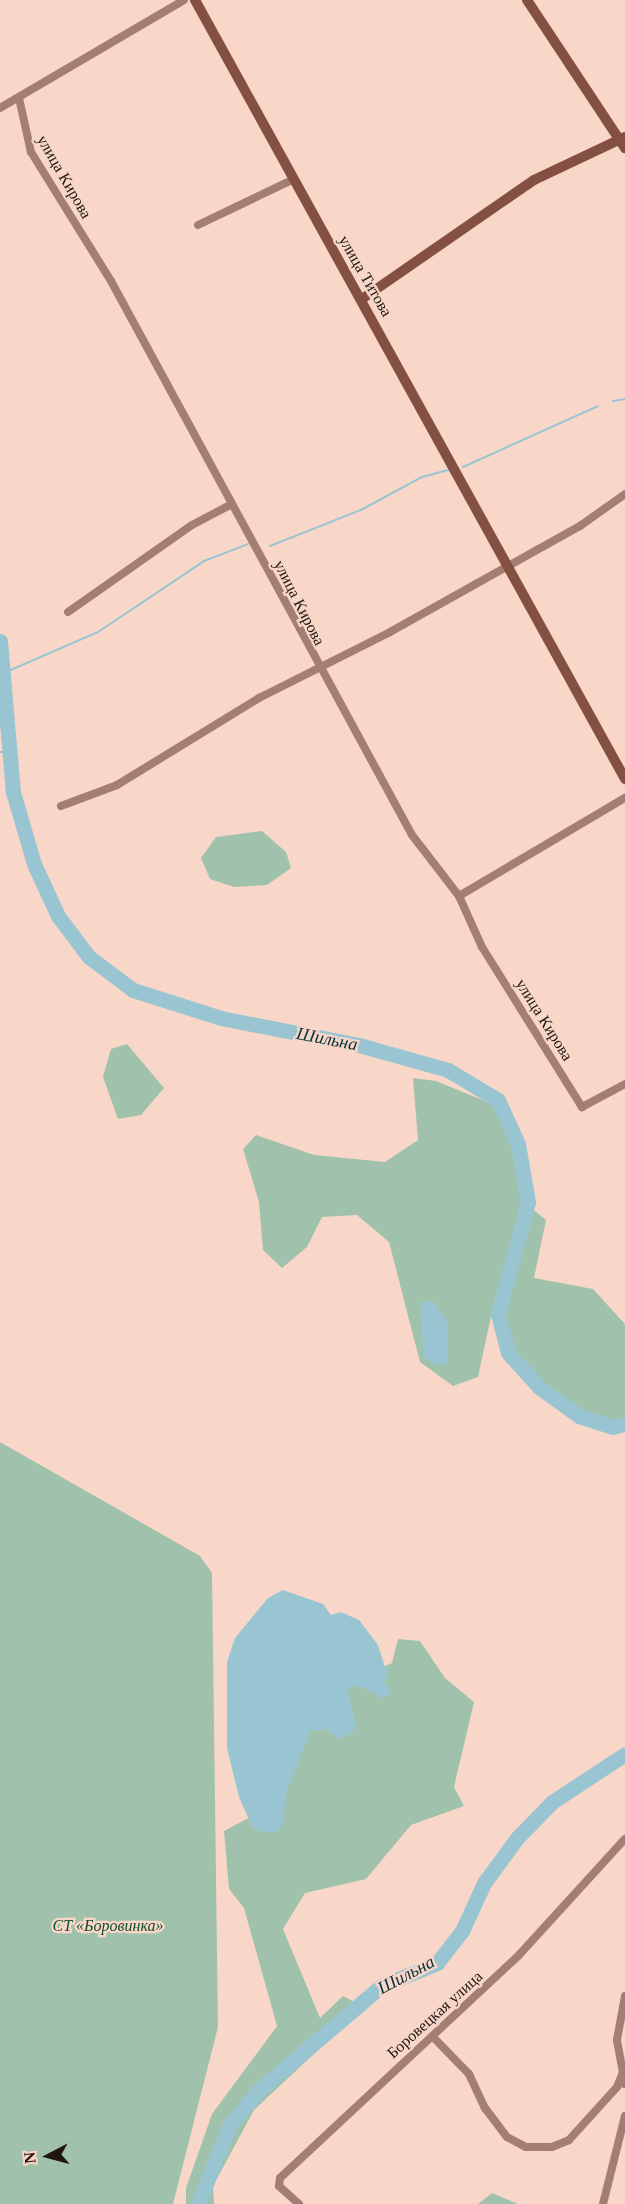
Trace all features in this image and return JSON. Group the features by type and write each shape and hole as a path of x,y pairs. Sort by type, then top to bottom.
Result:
{"street":[{"path":"0,108 184,0"},
{"name":"улица Титова","path":"195,0 292,180 362,299 511,566 625,779"},
{"path":"362,299 534,180 623,141 527,0"},
{"name":"улица Кирова","path":"19,98 32,152 111,281 317,667 412,835 459,896 482,947 582,1107 625,1084"},
{"path":"198,225 292,180"},
{"path":"61,806 117,785 317,667 511,566 625,494"},
{"path":"68,612 192,525 232,504"},
{"path":"459,896 625,798"},
{"name":"Боровецкая улица","path":"298,2204 279,2186 280,2178 519,1955 625,1839"},
{"path":"625,1996 617,2040 625,2084"},
{"path":"433,2037 469,2074 485,2108 507,2137 526,2147 552,2147 569,2140 617,2087 623,2072"},
{"path":"603,2204 625,2116"}],"green space":[{"path":"262,831 286,852 291,868 267,885 234,887 210,879 201,858 216,837"},
{"path":"127,1044 164,1088 141,1115 118,1119 103,1077 111,1049"},
{"path":"413,1078 436,1081 502,1108 520,1153 520,1199 546,1220 534,1278 593,1289 625,1324 625,1430 566,1416 518,1375 501,1342 495,1298 478,1377 453,1386 420,1362 389,1242 357,1215 322,1217 307,1247 282,1268 263,1250 259,1202 243,1149 256,1135 314,1155 385,1162 418,1140"},
{"name":"СТ «Боровинка»","path":"0,1442 200,1556 212,1573 218,2027 173,2204 0,2204"},
{"path":"398,1639 420,1641 445,1678 474,1702 454,1787 464,1806 411,1825 366,1879 305,1893 283,1929 320,2018 343,1996 364,2007 254,2110 213,2186 214,2204 186,2204 186,2188 212,2114 277,2026 244,1908 229,1889 224,1831 271,1806 298,1738 349,1683 392,1663"},
{"path":"492,2193 518,2204 478,2204"}],"water":[{"path":"420,1302 434,1302 447,1322 448,1364 433,1364 424,1356"},
{"path":"283,1590 323,1604 331,1615 341,1612 359,1620 378,1645 387,1673 384,1682 392,1691 384,1699 357,1685 347,1690 356,1726 352,1733 340,1739 327,1730 311,1730 286,1793 283,1824 276,1832 261,1832 252,1826 239,1797 227,1748 227,1662 235,1638 268,1598"}],"waterway":[{"path":"613,401 625,399"},
{"path":"463,467 598,406"},
{"path":"270,546 361,510 422,477 449,470"},
{"path":"6,672 98,632 204,561 248,544"},
{"name":"Шильна","path":"0,641 13,792 34,864 58,916 89,957 133,990 221,1018 359,1045 448,1070 498,1100 518,1144 528,1202 498,1314 508,1353 540,1388 579,1416 612,1427 625,1424"},
{"path":"0,752 9,752"},
{"name":"Шильна","path":"198,2204 230,2124 259,2090 381,1986 437,1963 462,1931 484,1883 517,1838 552,1802 625,1754"}]}
